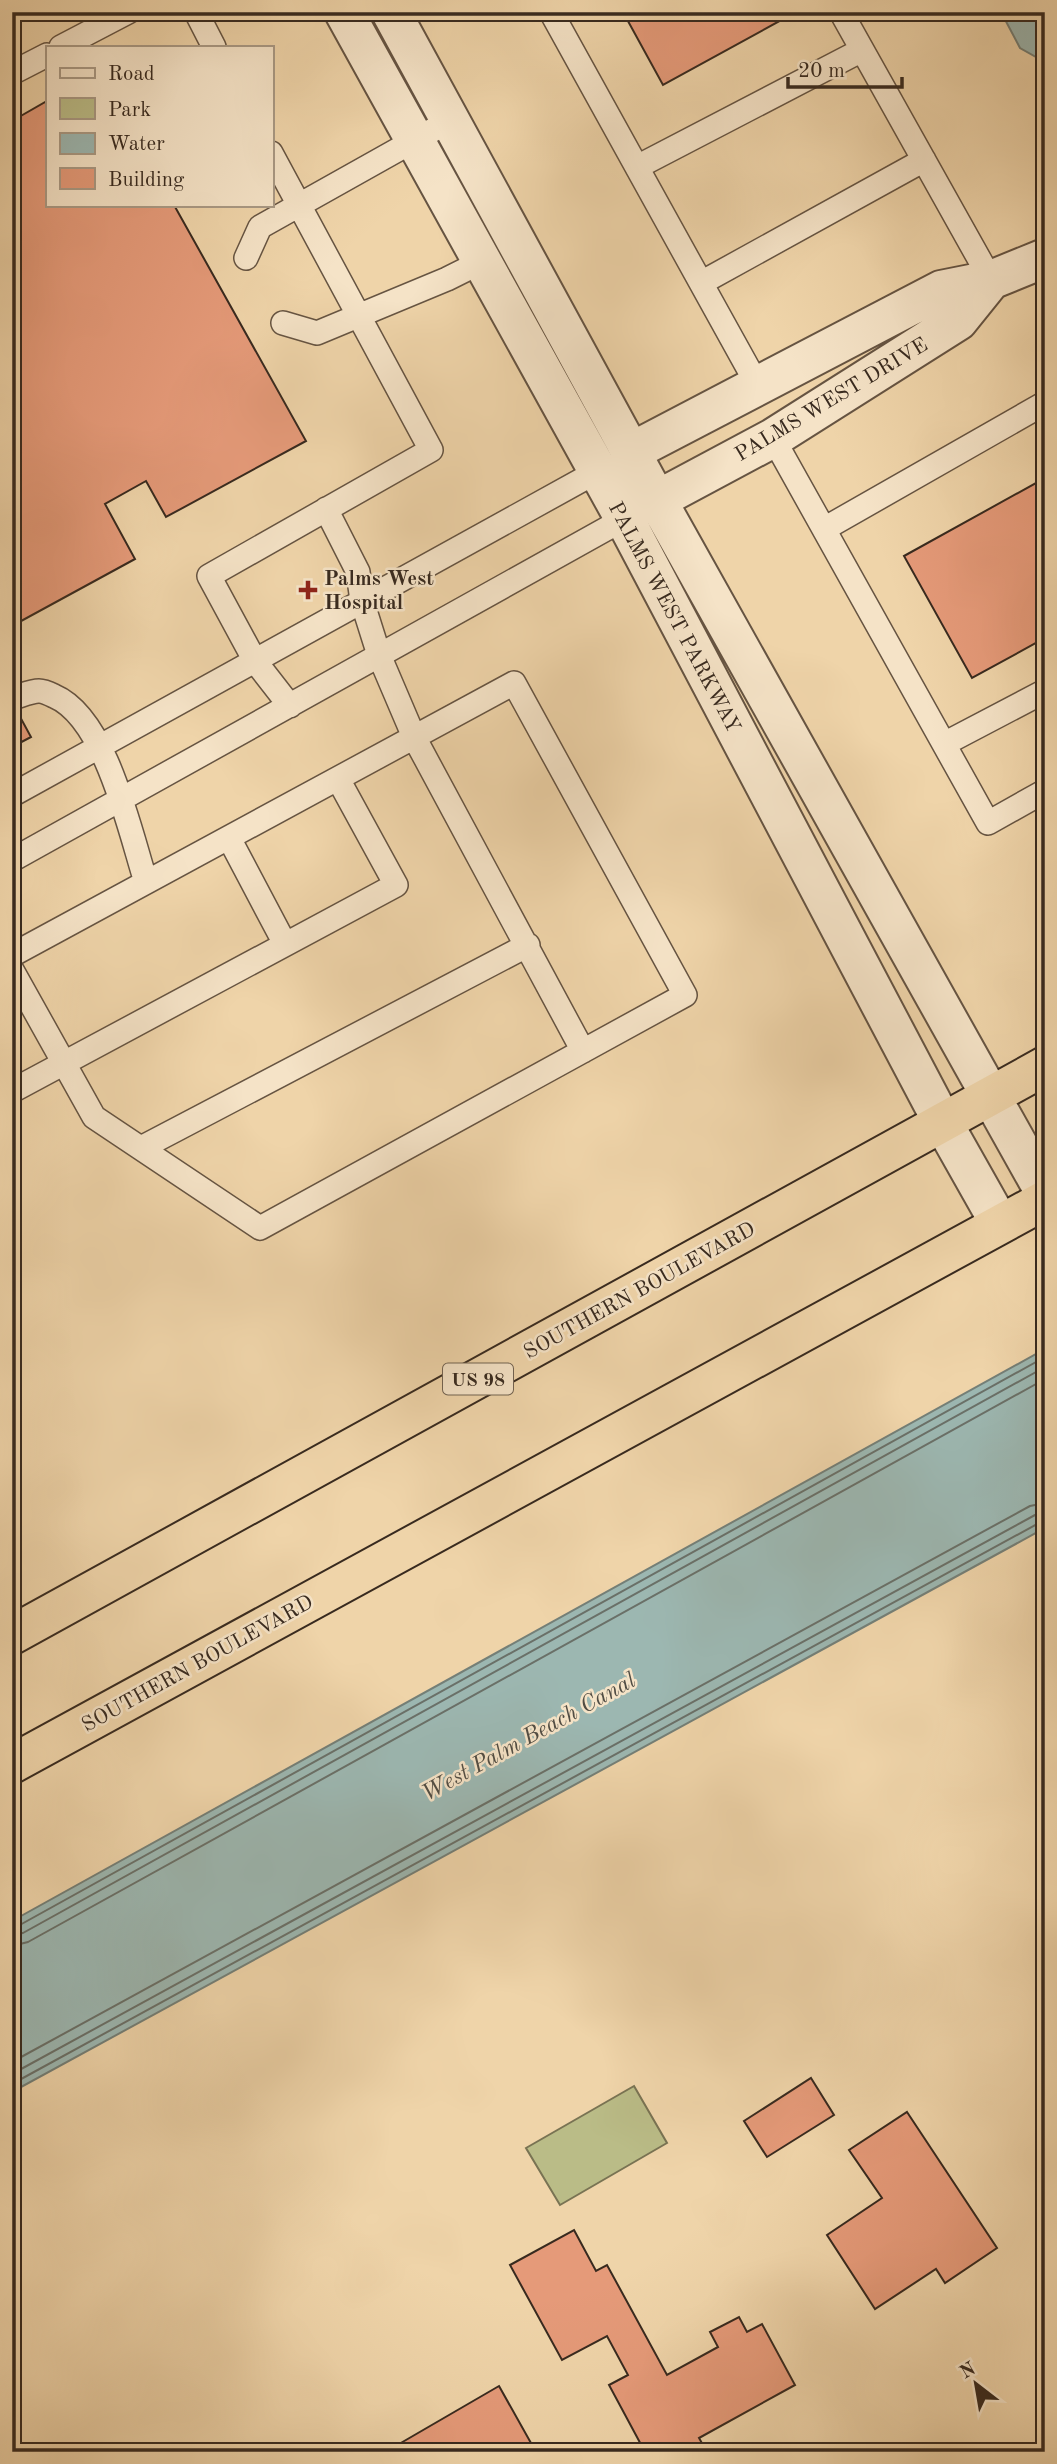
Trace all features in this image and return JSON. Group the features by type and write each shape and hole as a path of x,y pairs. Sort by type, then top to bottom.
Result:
{"highway":[{"name":"SOUTHERN BOULEVARD","path":"12,1635 1045,1066"},
{"name":"SOUTHERN BOULEVARD","path":"12,1764 1045,1200"}],"street":[{"name":"PALMS WEST PARKWAY","path":"344,12 624,519 943,1123 1000,1224"},
{"name":"PALMS WEST PARKWAY","path":"391,12 657,500 1045,1193"},
{"name":"PALMS WEST DRIVE","path":"631,452 941,290 991,280 1044,259"},
{"name":"PALMS WEST DRIVE","path":"657,500 773,438 958,321 991,280"}],"lane":[{"path":"63,46 128,12"},
{"path":"196,12 213,46"},
{"path":"551,12 758,386"},
{"path":"841,12 991,280"},
{"path":"637,167 862,50"},
{"path":"12,73 46,56"},
{"path":"246,258 260,227 449,121"},
{"path":"273,157 430,450 209,576 255,661 290,706"},
{"path":"701,283 923,160"},
{"path":"283,323 317,333 481,262"},
{"path":"824,529 1045,403"},
{"path":"773,438 988,823 1045,791"},
{"path":"12,795 631,452"},
{"path":"12,860 657,500"},
{"path":"326,509 358,572 362,601 379,655 414,737 583,1051"},
{"path":"12,955 514,683 685,995 260,1228 94,1118 12,970"},
{"path":"12,698 40,690 77,711 100,747 120,799 146,882"},
{"path":"944,744 1045,691"},
{"path":"12,1091 396,885 338,779"},
{"path":"229,838 285,944"},
{"path":"141,1148 528,946"}],"green space":[{"path":"634,2086 667,2143 560,2205 526,2148"}],"water":[{"path":"1001,12 1045,12 1045,62 1020,48"},
{"name":"West Palm Beach Canal","path":"1045,1349 1045,1528 12,2092 12,1921"}],"building":[{"path":"623,12 796,12 663,85"},
{"path":"46,102 46,206 175,206 306,441 166,517 146,481 105,504 135,559 12,626 12,121"},
{"path":"1045,478 1045,638 972,678 904,556"},
{"path":"12,702 31,737 12,747"},
{"path":"1045,2075 1045,2091 1038,2079"},
{"path":"811,2078 834,2115 767,2157 744,2121"},
{"path":"907,2112 997,2248 945,2283 936,2269 875,2309 827,2235 882,2198 849,2150"},
{"path":"574,2230 596,2271 607,2265 667,2375 718,2347 710,2332 739,2317 747,2332 762,2324 795,2385 699,2438 707,2452 645,2452 609,2385 628,2375 607,2336 562,2360 510,2265"},
{"path":"499,2386 536,2452 387,2452 387,2451"}],"place":[{"name":"Palms West Hospital","path":"308,590"}]}
